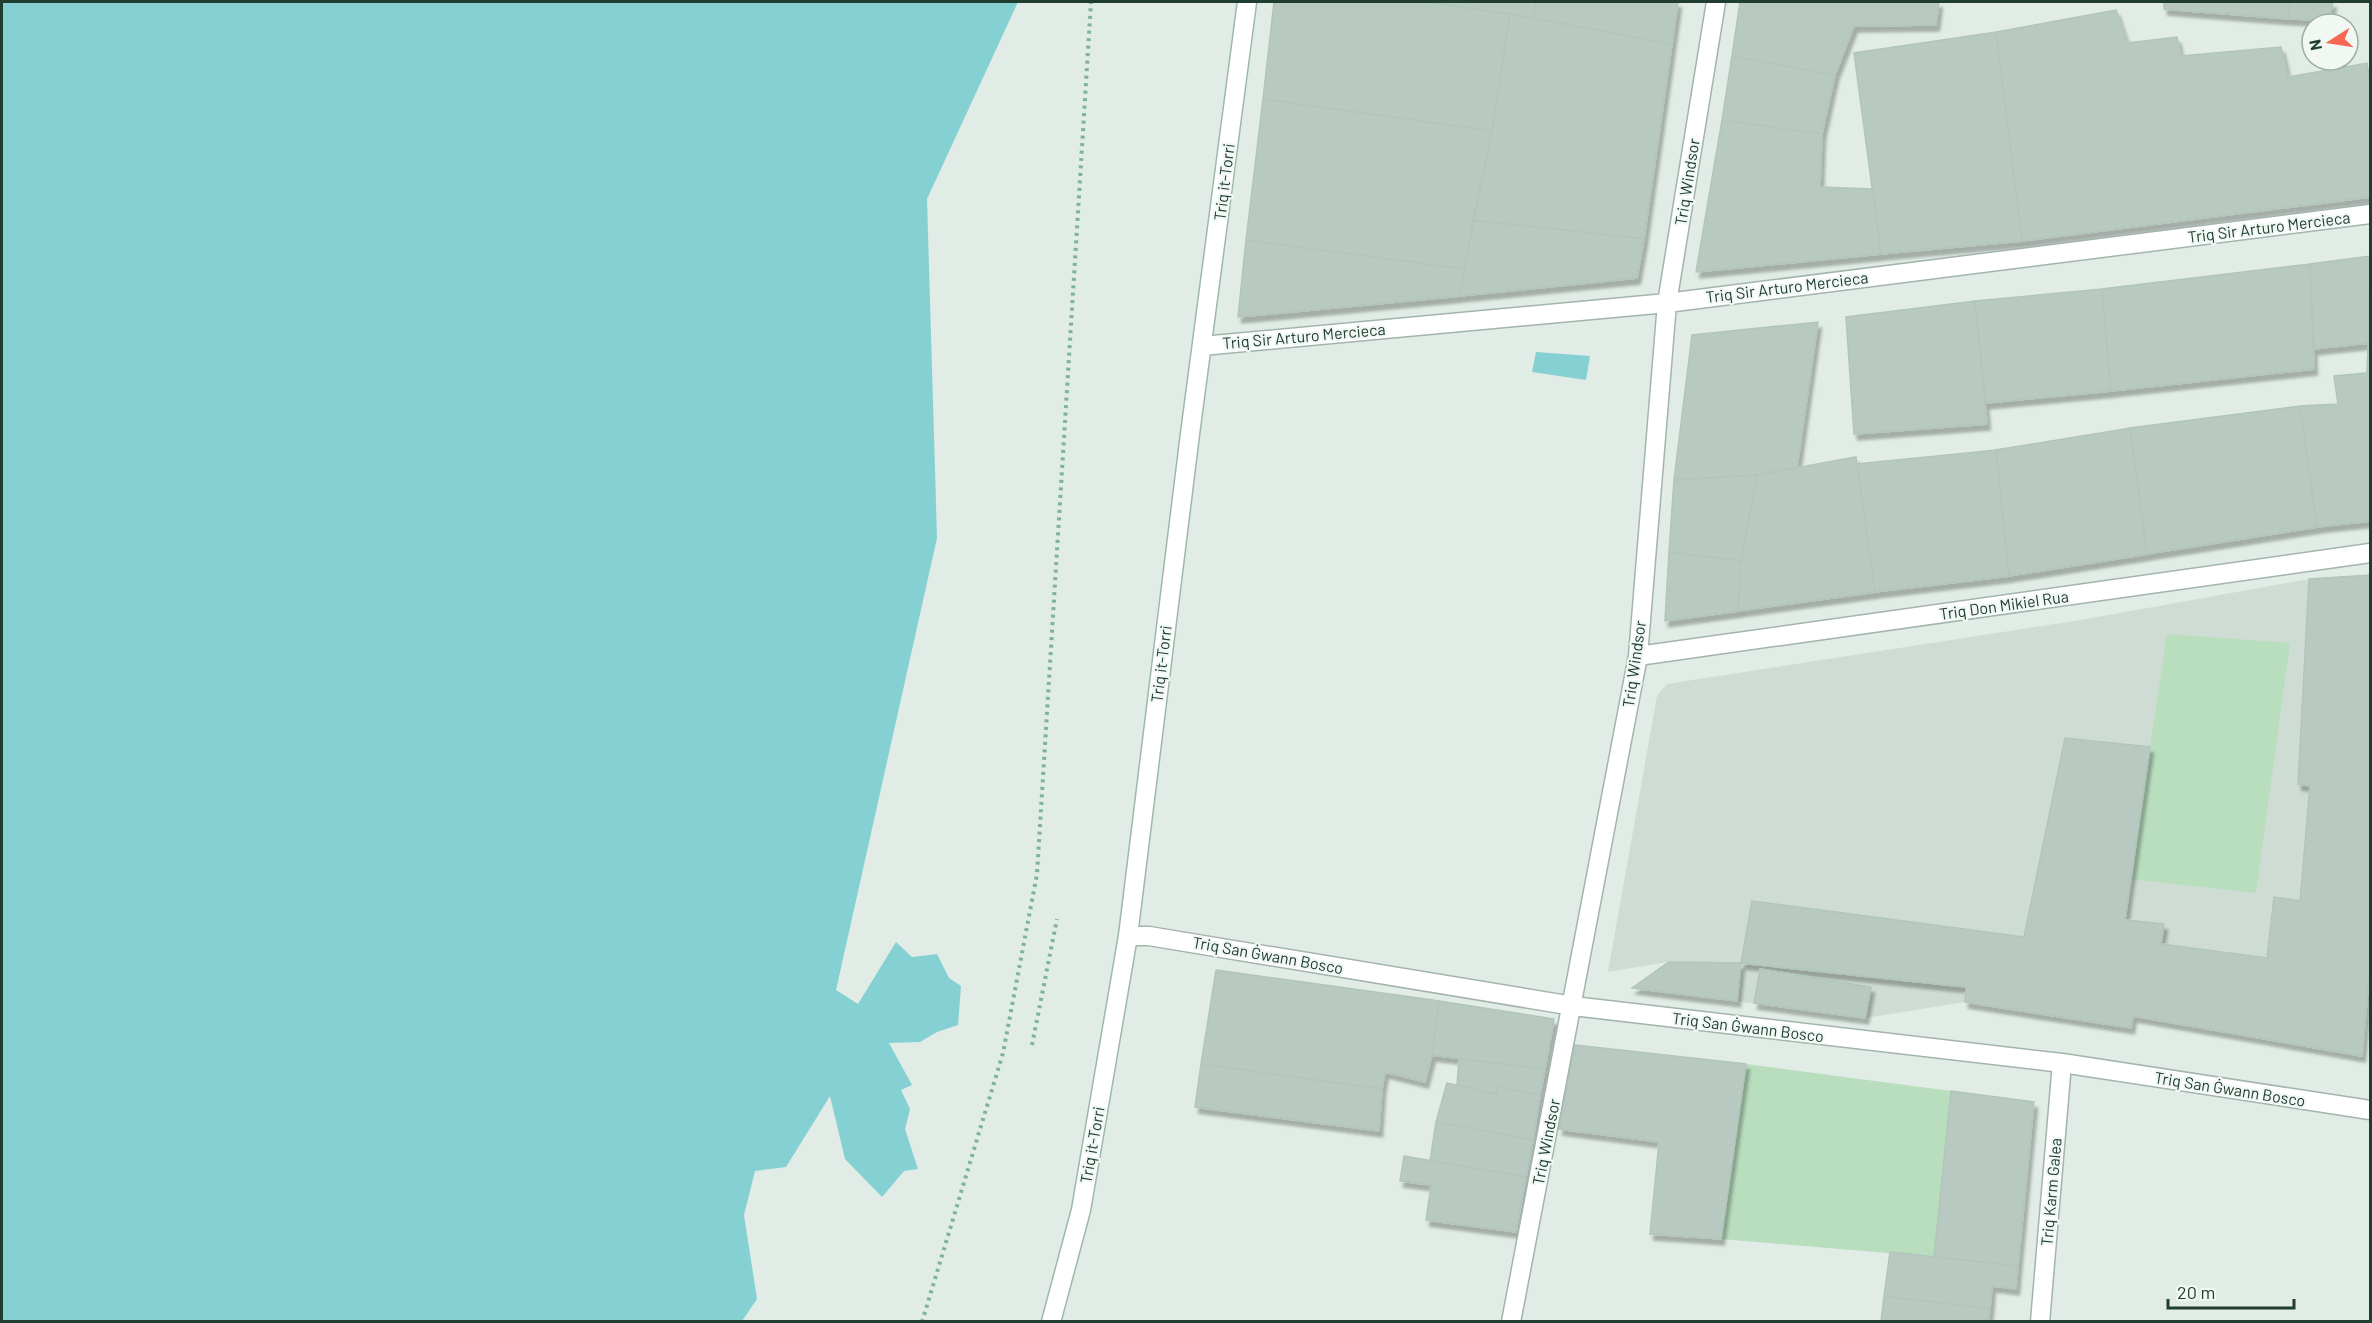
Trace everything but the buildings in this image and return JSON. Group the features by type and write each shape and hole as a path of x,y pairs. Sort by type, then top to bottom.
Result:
{"street":[{"name":"Triq it-Torri","path":"1051,1322 1081,1210 1128,936 1247,2"},
{"name":"Triq Windsor","path":"1511,1322 1638,656 1667,303 1716,2"},
{"name":"Triq Sir Arturo Mercieca","path":"1202,346 1667,303 2370,214"},
{"name":"Triq Don Mikiel Rua","path":"1638,656 2370,553"},
{"name":"Triq San Ġwann Bosco","path":"1128,936 1149,936 1573,1006 2062,1064 2370,1110"},
{"name":"Triq Karm Galea","path":"2040,1322 2062,1064"}],"path":[{"path":"922,1322 1003,1053 1037,874 1091,2"},
{"path":"1032,1045 1057,919"}],"shaded area":[{"path":"2370,575 2370,965 2362,1056 2134,1016 2131,1028 1965,1002 1865,1018 1632,988 1667,962 1608,972 1657,696 1667,684 2081,620 2309,579"}],"green space":[{"path":"2167,634 2290,643 2256,893 2130,879"},
{"path":"1746,1064 1951,1091 1934,1257 1721,1239"}],"water":[{"path":"2,2 1018,2 927,199 937,538 836,990 858,1004 896,942 912,957 937,954 949,978 961,986 958,1025 937,1032 920,1042 889,1043 912,1085 901,1090 910,1109 905,1129 918,1169 904,1171 882,1197 845,1159 830,1096 786,1167 755,1171 744,1215 757,1299 742,1321 2,1321"},
{"path":"1536,352 1590,356 1586,380 1532,372"}]}
